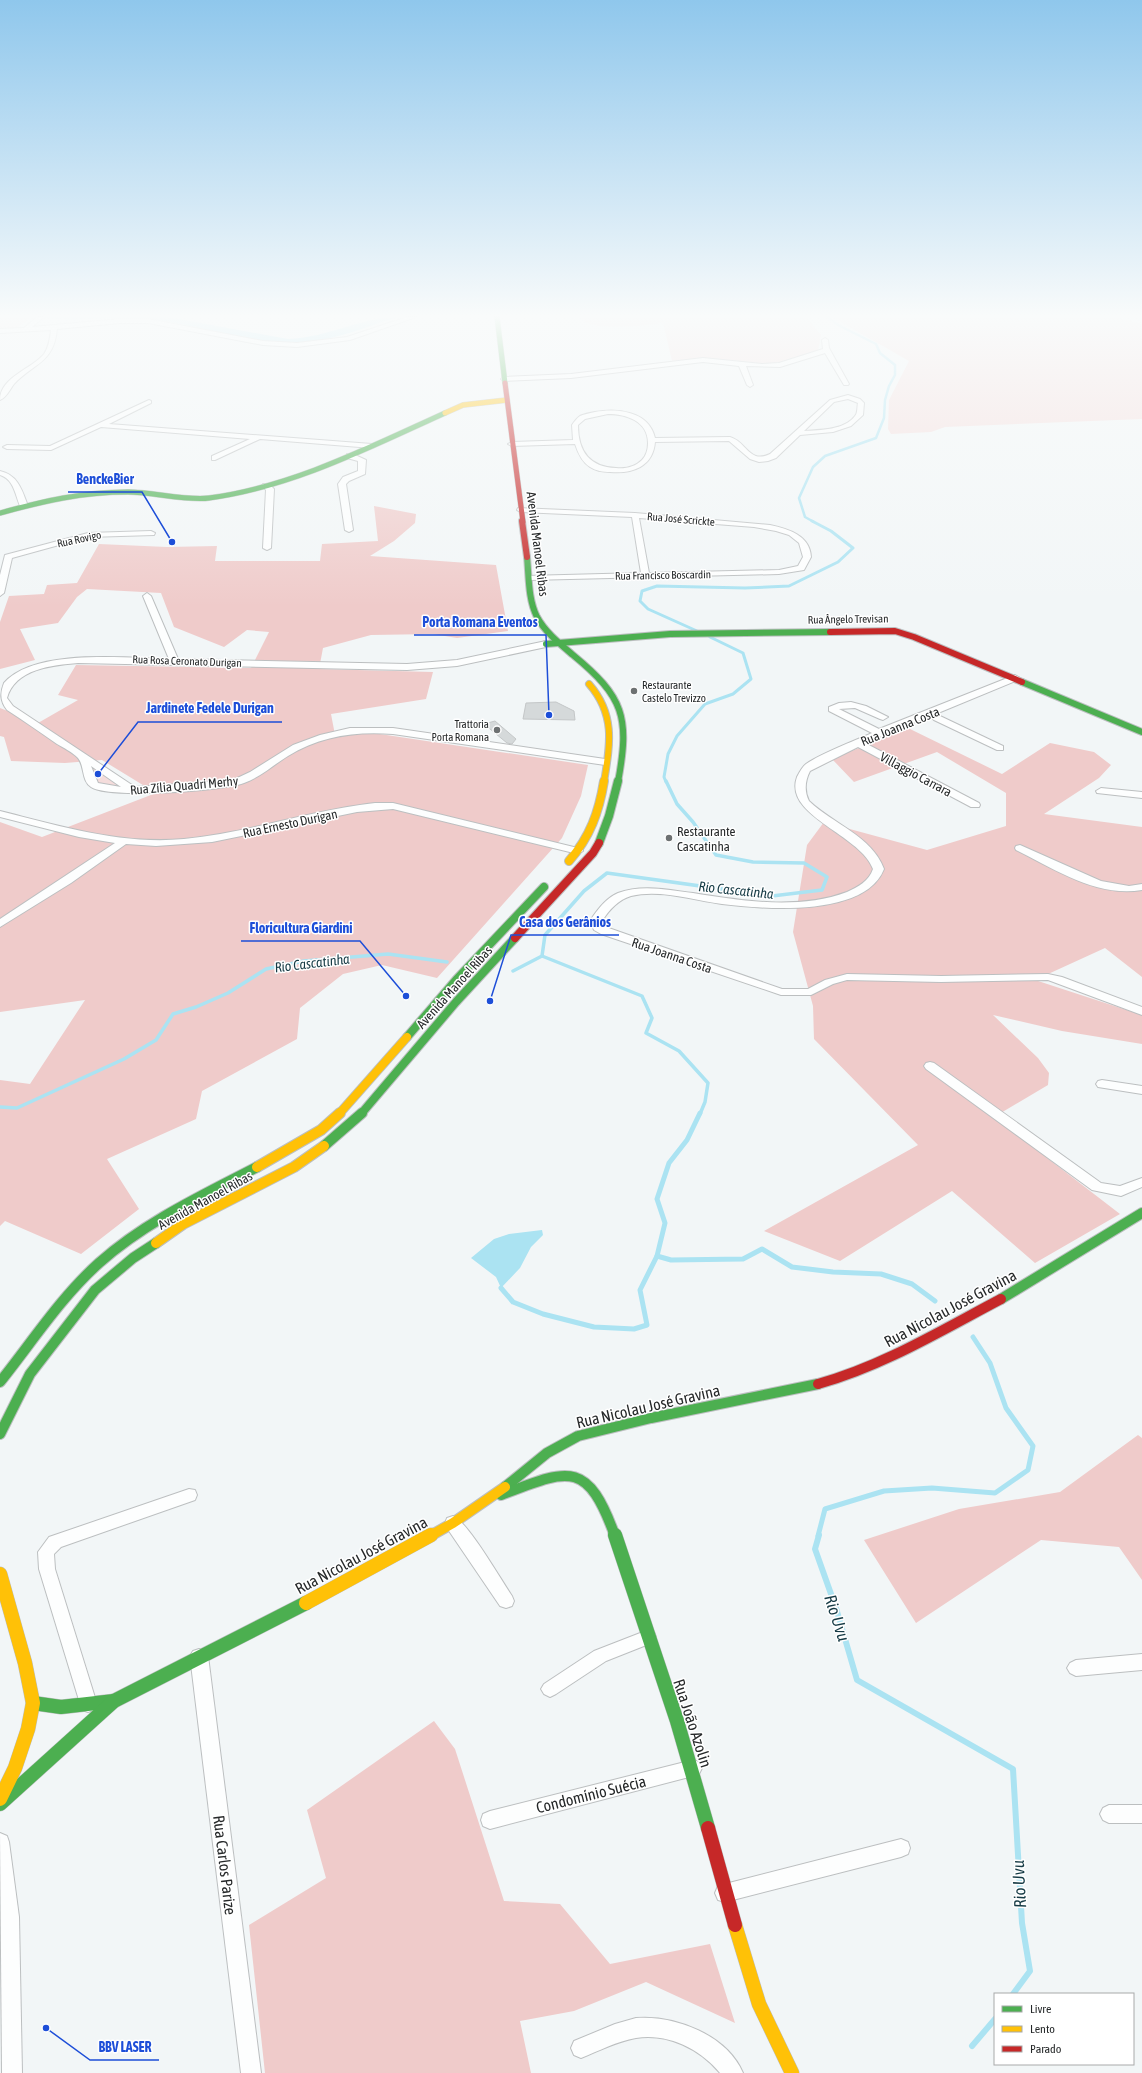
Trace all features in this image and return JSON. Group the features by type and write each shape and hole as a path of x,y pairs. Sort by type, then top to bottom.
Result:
{"main road":[{"path":"0,513 63,496 88,493 129,492 207,498 232,494 314,472 442,414"},
{"path":"508,414 509,446"},
{"path":"502,437 509,446"},
{"name":"Avenida Manoel Ribas","path":"0,1434 30,1374 95,1290 134,1258 183,1224 294,1167 327,1144 360,1115 456,1002 594,853 608,826 618,779 623,733 620,708 607,687 558,642 539,620 532,599 516,512 515,461 509,446"},
{"path":"519,573 529,578"},
{"path":"517,586 525,587 532,599"},
{"name":"Rua Ângelo Trevisan","path":"546,644 687,634 895,631 914,636 1142,732"},
{"path":"537,635 557,654"},
{"path":"563,867 578,851 587,837 596,817 609,723 606,709 594,690 580,675"},
{"path":"604,762 612,765 618,779"},
{"path":"578,851 594,853"},
{"name":"Avenida Manoel Ribas","path":"0,1382 77,1286 112,1252 166,1215 284,1153 321,1130 347,1106 456,980 548,882"},
{"path":"456,980 458,986 467,990"},
{"path":"442,996 452,997 456,1002"},
{"name":"Rua Nicolau José Gravina","path":"0,1804 114,1701 199,1656 350,1580 453,1523 490,1499 543,1455 564,1442 585,1434 675,1412 789,1392 836,1379 891,1357 992,1305 1142,1212"},
{"name":"Rua João Azolin","path":"490,1499 541,1480 565,1476 581,1479 591,1486 600,1500 616,1541 693,1768 725,1893 759,2004 792,2073"},
{"path":"0,1574 25,1663 33,1703 28,1729 15,1768 0,1799"},
{"name":"Rua Nicolau José Gravina","path":"33,1703 61,1707 114,1701"}],"street":[{"path":"6,447 51,448 124,414"},
{"path":"592,414 578,420 575,429 577,442 583,456 591,466 599,469 621,471 636,468 646,459 652,440 647,427 636,418 616,414"},
{"path":"652,440 730,439 737,443 747,455 765,459 773,456 820,414"},
{"path":"800,433 830,430 851,423 860,414"},
{"path":"100,425 372,446"},
{"path":"215,458 258,437"},
{"path":"509,446 577,442"},
{"path":"348,530 342,484 346,479 363,471 362,460 350,456"},
{"path":"2,475 14,480 24,506"},
{"path":"266,486 270,489 267,548"},
{"name":"Rua José Scrickte","path":"516,512 635,515 682,518 765,527 786,531 802,542 808,552 807,560 801,568 797,569"},
{"path":"635,515 645,575"},
{"name":"Rua Rovigo","path":"8,557 88,535 151,533"},
{"path":"0,552 8,557 0,593"},
{"name":"Rua Francisco Boscardin","path":"529,578 769,572 797,569"},
{"path":"147,596 174,661"},
{"name":"Rua Rosa Ceronato Durigan","path":"133,790 10,708 2,698 6,686 22,674 63,661 96,659 407,667 457,663 546,644"},
{"name":"Rua Joanna Costa","path":"1015,678 879,733 808,767 802,773 800,794 805,803 815,812 840,828 876,858 880,868 876,878 849,896 822,901 782,905 761,905 661,892 635,893 614,900 603,910 596,921 598,928 605,932 781,992 811,992 829,982 848,977 941,979 1048,977 1058,979 1142,1011"},
{"path":"879,733 832,709 842,703 848,703 883,717"},
{"path":"932,712 938,718 1000,748"},
{"name":"Rua Zília Quadri Merhy","path":"83,757 92,783 95,787 110,790 133,790 239,782 251,777 290,751 313,740 339,732 365,730 393,731 604,762"},
{"name":"Villaggio Carrara","path":"858,743 975,805"},
{"path":"1101,791 1142,795"},
{"name":"Rua Ernesto Durigan","path":"0,814 83,835 123,842 168,844 212,840 351,810 381,806 403,808 578,851"},
{"path":"0,924 67,881 123,842"},
{"path":"1020,848 1106,886 1133,890 1142,887"},
{"path":"930,1066 1096,1187 1121,1191 1142,1182"},
{"path":"1102,1084 1142,1090"},
{"path":"88,1704 47,1569 46,1552 55,1542 189,1495"},
{"path":"453,1523 469,1544 506,1601"},
{"path":"550,1689 600,1656 648,1637"},
{"name":"Rua Carlos Parize","path":"199,1656 251,2073"},
{"path":"1076,1668 1142,1662"},
{"name":"Condomínio Suécia","path":"490,1820 693,1768"},
{"path":"1109,1814 1142,1814"},
{"path":"0,1842 9,1917 12,2073"},
{"path":"725,1893 902,1848"},
{"path":"581,2048 636,2028 656,2028 689,2035 708,2046 720,2056 732,2073"}],"shaded area":[{"path":"889,414 1142,414 1142,419 945,427 931,432 891,434 888,429"},
{"path":"374,506 416,514 415,523 394,541 370,556 496,565 508,631 457,638 433,634 371,635 323,648 319,669 433,672 426,699 331,714 335,735 373,733 588,765 581,796 562,838 437,978 382,965 343,974 300,1008 297,1039 202,1091 196,1119 107,1159 139,1209 81,1254 5,1221 0,1226 0,1080 30,1084 85,1000 0,1012 0,822 42,837 156,793 102,760 65,763 11,761 4,737 0,736 0,708 38,723 78,700 58,695 76,665 251,668 269,632 247,630 224,647 174,627 161,593 87,589 77,597 58,623 20,629 35,660 0,669 0,622 9,596 44,594 47,585 77,583 99,544 167,547 217,546 215,561 320,561 322,544 378,541"},
{"path":"908,728 1002,774 1050,743 1094,752 1111,765 1099,778 1044,814 1142,827 1142,977 1105,948 1035,980 1142,1015 1142,1044 1062,1031 993,1015 1038,1058 1049,1073 1048,1085 994,1117 1120,1214 1035,1263 952,1191 840,1261 764,1231 918,1145 814,1039 813,1006 793,932 807,845 824,822 927,850 1006,826 1006,793 937,752 854,782 832,759"},
{"path":"92,767 124,788 98,784 95,780"},
{"path":"1138,1435 1142,1438 1142,1580 1119,1547 1041,1540 916,1623 864,1540 959,1509 1060,1492"},
{"path":"434,1721 455,1749 504,1901 560,1904 610,1964 710,1944 735,2023 646,1982 574,2011 520,2021 531,2073 265,2073 249,1925 326,1878 307,1810"}],"water":[{"path":"542,1230 543,1235 531,1247 520,1268 501,1288 496,1277 471,1258 494,1239 509,1234"}],"building":[{"path":"556,702 574,711 575,720 523,719 526,703"},
{"name":"Trattoria Porta Romana","path":"495,721 516,739 512,744 507,743 484,724"}],"waterway":[{"name":"Rio Cascatinha","path":"814,522 805,517 799,498 813,467 825,456 876,438 884,414"},
{"name":"Rio Cascatinha","path":"697,631 648,609 640,601 642,591 657,586 745,588 789,586 838,562 853,548 831,531 812,521"},
{"name":"Rio Cascatinha","path":"666,782 664,777 668,754 677,736 705,704 733,694 751,679 743,653 710,637"},
{"name":"Rio Cascatinha","path":"542,956 545,935 584,891 607,873 772,896 822,890 827,877 804,863 753,862 716,855 693,822 677,804 666,781"},
{"name":"Rio Cascatinha","path":"0,1107 17,1108 124,1059 156,1040 173,1014 196,1007 228,993 266,969 304,961 388,954 447,962"},
{"name":"Rio Cascatinha","path":"513,971 542,956"},
{"path":"542,956 642,996 652,1018 646,1033 679,1051 708,1083 705,1102 700,1114"},
{"path":"657,1256 665,1223 657,1199 669,1163 687,1140 700,1113"},
{"path":"657,1256 671,1260 743,1259 762,1249 792,1267 833,1272 881,1274 912,1284 935,1301"},
{"path":"501,1288 513,1302 543,1314 594,1327 634,1329 647,1325 640,1290 657,1256"},
{"name":"Rio Uvu","path":"818,1536 825,1509 884,1491 932,1488 995,1493 1028,1470 1033,1446 1006,1408 990,1363 973,1337"},
{"name":"Rio Uvu","path":"819,1535 815,1549 836,1608 857,1680 1013,1769 1022,1923 1030,1971 1014,1993"},
{"name":"Rio Uvu","path":"972,2046 994,2020"}],"traffic: fast":[{"path":"0,513 49,499 88,493 129,492 207,498 232,494 323,468 443,414"},
{"path":"527,557 532,605 538,619 550,635 590,669 606,685 613,694 621,710 623,745 618,781 609,816 599,843"},
{"path":"546,644 670,634 830,632"},
{"path":"1022,682 1142,732"},
{"path":"407,1037 456,980 544,887"},
{"path":"324,1146 360,1115 456,1002 515,938"},
{"path":"0,1382 68,1296 83,1279 113,1251 165,1216 257,1167"},
{"path":"1001,1299 1142,1213"},
{"path":"0,1434 30,1374 95,1290 133,1258 156,1243"},
{"path":"505,1487 525,1469 547,1453 570,1439 578,1436 651,1418 770,1395 818,1384"},
{"path":"501,1495 542,1480 564,1476 582,1480 595,1491 606,1513 617,1542 668,1694 708,1828"},
{"path":"0,1804 114,1701 306,1603"},
{"path":"33,1703 61,1707 114,1701"}],"traffic: slow":[{"path":"569,861 585,842 596,817 600,803 608,752 609,735 605,706 589,684"},
{"path":"257,1167 321,1130 347,1106 407,1037"},
{"path":"156,1243 183,1224 294,1167 324,1146"},
{"path":"306,1603 453,1523 490,1499 505,1487"},
{"path":"0,1574 25,1663 33,1703 28,1729 15,1768 0,1799"},
{"path":"735,1925 759,2004 792,2073"}],"traffic: jam":[{"path":"509,414 527,557"},
{"path":"830,632 895,631 914,637 1022,682"},
{"path":"515,938 593,853 599,843"},
{"path":"818,1384 836,1379 891,1357 1001,1299"},
{"path":"708,1828 735,1925"}],"place":[{"name":"BenckeBier","path":"172,542"},
{"name":"Restaurante Castelo Trevizzo","path":"634,691"},
{"name":"Porta Romana Eventos","path":"549,715"},
{"name":"Trattoria Porta Romana","path":"497,730"},
{"name":"Jardinete Fedele Durigan","path":"98,774"},
{"name":"Restaurante Cascatinha","path":"669,838"},
{"name":"Floricultura Giardini","path":"406,996"},
{"name":"Casa dos Gerânios","path":"490,1001"},
{"name":"BBV LASER","path":"46,2028"}]}
